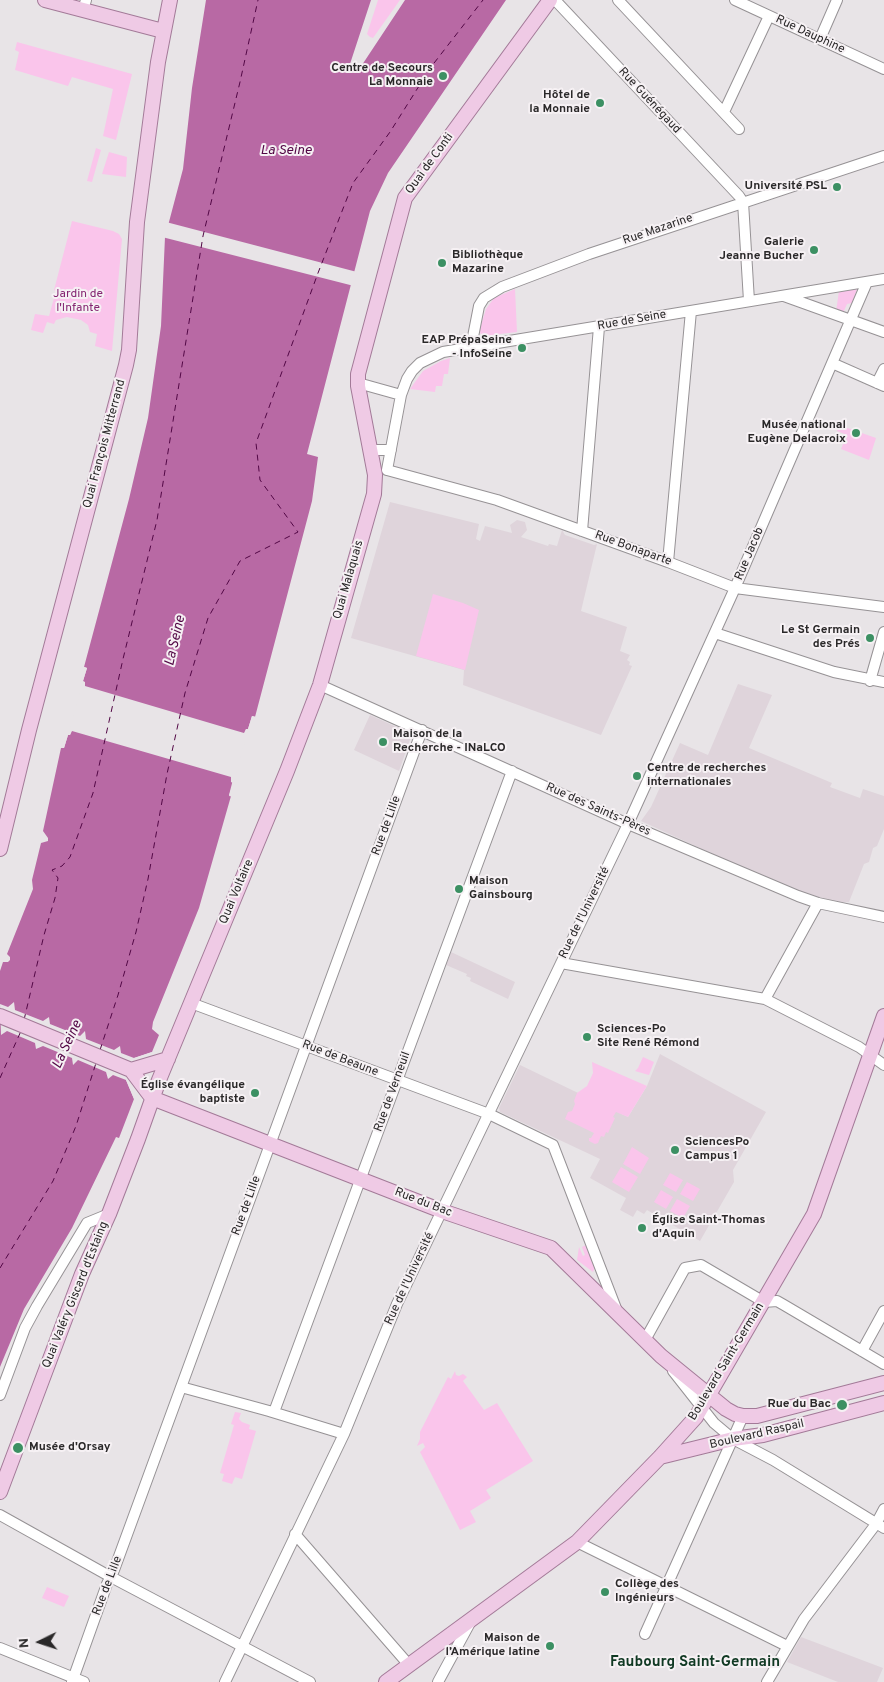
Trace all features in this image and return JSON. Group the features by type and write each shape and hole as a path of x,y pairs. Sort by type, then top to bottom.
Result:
{"main road":[{"path":"46,0 85,5 163,32"},
{"name":"Quai François Mitterrand","path":"0,849 34,712 126,365 129,350 137,222 163,32 170,0"},
{"name":"Quai de Conti","path":"358,383 358,374 405,198 550,0"},
{"name":"Quai Malaquais","path":"320,685 381,473 370,450 358,383"},
{"name":"Quai Voltaire","path":"152,1098 288,771 320,685"},
{"path":"0,1016 132,1070 152,1098"},
{"name":"Boulevard Saint-Germain","path":"386,1682 577,1542 660,1458 696,1417 814,1214 884,1016"},
{"path":"132,1070 168,1059"},
{"name":"Rue du Bac","path":"152,1098 442,1211 551,1248 661,1356 709,1395"},
{"name":"Quai Valéry Giscard d'Estaing","path":"0,1492 82,1274 109,1214 152,1098"},
{"name":"Boulevard Raspail","path":"709,1395 726,1409 743,1416 757,1416 884,1383"},
{"name":"Boulevard Raspail","path":"660,1458 733,1439 763,1435 884,1403"}],"street":[{"name":"Rue Guénégaud","path":"555,0 743,202"},
{"path":"618,0 740,130"},
{"name":"Rue Dauphine","path":"735,0 884,69"},
{"path":"820,39 837,0"},
{"path":"724,112 770,16"},
{"name":"Rue Mazarine","path":"471,347 479,306 484,298 492,292 589,254 884,156"},
{"path":"743,202 749,301"},
{"name":"Rue de Seine","path":"402,395 407,379 412,371 420,363 443,352 884,279"},
{"name":"Rue Jacob","path":"628,824 735,588 866,282"},
{"path":"781,296 884,332"},
{"path":"668,562 691,311"},
{"path":"582,531 599,327"},
{"path":"832,363 881,384 884,369"},
{"path":"358,383 402,395"},
{"name":"Quai Malaquais","path":"381,473 391,450 402,395"},
{"path":"370,450 391,450"},
{"name":"Rue Bonaparte","path":"381,473 497,500 735,588 884,607"},
{"path":"870,681 884,632"},
{"path":"715,633 834,672 870,681 884,682"},
{"name":"Rue des Saints-Pères","path":"320,685 628,824 798,896 818,903 884,917"},
{"name":"Rue de Lille","path":"72,1680 422,730"},
{"name":"Rue de Verneuil","path":"274,1412 512,772"},
{"name":"Rue de l'Université","path":"225,1682 344,1434 398,1304 628,824"},
{"path":"765,999 818,903"},
{"path":"561,963 765,999 870,1054 884,1065"},
{"name":"Rue de Beaune","path":"190,1003 489,1114 553,1145 617,1312"},
{"path":"0,1395 25,1328 89,1222 109,1214"},
{"path":"645,1340 685,1268 701,1265 764,1302 777,1301 884,1364"},
{"path":"862,1351 884,1312"},
{"name":"Rue du Bac","path":"661,1356 714,1423 733,1439 773,1460 880,1526"},
{"path":"181,1386 344,1434"},
{"path":"645,1634 743,1416"},
{"path":"767,1682 804,1619 880,1526 884,1509"},
{"path":"0,1514 111,1577 310,1682"},
{"path":"296,1534 409,1665"},
{"path":"577,1542 787,1646"},
{"path":"438,1682 472,1620"},
{"path":"0,1648 72,1680 84,1682"}],"shaded area":[{"path":"390,502 479,524 476,539 480,541 485,526 512,533 510,525 517,520 525,522 527,530 521,537 548,546 549,544 557,546 562,530 565,535 594,545 597,544 581,611 627,627 620,651 630,655 627,660 630,662 629,665 632,666 601,735 463,685 464,670 351,638"},
{"path":"738,684 772,695 749,748 832,783 830,787 860,798 863,789 884,796 884,829 877,846 873,848 869,862 864,864 849,902 838,902 807,894 750,871 641,821 651,807 680,743 708,755"},
{"name":"Maison de la Recherche - INaLCO","path":"370,715 412,734 399,771 354,750"},
{"path":"451,952 515,982 508,999 470,981 471,978 466,976 467,974 446,965"},
{"name":"SciencesPo Campus 1","path":"660,1054 766,1112 733,1170 734,1182 700,1241 647,1210 644,1214 637,1210 633,1217 620,1210 626,1198 590,1178 600,1159 500,1112 499,1108 520,1065 628,1117 647,1086"},
{"path":"801,1637 883,1668 877,1682 838,1682 787,1662"}],"green space":[{"path":"378,0 400,0 373,38 367,34"},
{"path":"17,42 132,74 116,140 103,136 113,89 72,77 68,86 15,70 19,52 15,50"},
{"path":"96,148 101,150 92,182 87,181"},
{"path":"109,152 127,157 126,177 102,174"},
{"name":"Jardin de l'Infante","path":"72,221 113,231 119,234 122,239 112,351 95,346 97,334 90,332 88,325 81,320 67,317 56,320 54,324 47,322 43,333 31,330 35,314 49,316"},
{"path":"515,289 517,332 483,336 479,332 486,309 494,298"},
{"path":"857,289 852,303 847,304 843,313 836,312 839,291"},
{"path":"450,358 448,374 444,374 442,386 436,386 435,392 410,389 423,371"},
{"path":"839,425 876,438 869,460 841,449 847,435 837,431"},
{"path":"433,594 479,610 465,670 416,656"},
{"path":"643,1057 654,1062 649,1075 635,1071"},
{"path":"592,1062 647,1086 628,1117 616,1112 608,1133 606,1132 604,1137 601,1136 598,1143 595,1144 589,1141 589,1138 594,1133 565,1119 568,1112 572,1111 577,1093 587,1086 593,1073"},
{"path":"632,1147 649,1158 640,1174 623,1164"},
{"path":"621,1167 638,1177 629,1192 612,1182"},
{"path":"670,1173 683,1180 676,1192 663,1185"},
{"path":"687,1182 700,1189 693,1201 680,1194"},
{"path":"661,1190 673,1197 666,1209 654,1202"},
{"path":"677,1199 690,1206 683,1218 670,1211"},
{"path":"586,1245 595,1267 593,1272 577,1260 579,1247 583,1256 585,1255 582,1247"},
{"path":"455,1371 456,1375 463,1374 467,1377 463,1381 484,1410 497,1403 533,1461 486,1490 491,1498 470,1511 476,1522 460,1530 420,1452 425,1447 423,1443 417,1446 420,1432 448,1377 451,1379"},
{"path":"235,1412 241,1413 239,1419 250,1425 249,1429 256,1431 242,1479 235,1477 232,1484 222,1481 224,1474 220,1473 234,1425 231,1424"},
{"path":"47,1587 69,1596 64,1607 42,1598"}],"water":[{"name":"La Seine","path":"206,0 371,0 349,67 350,71 354,73 358,71 405,0 506,0 388,173 370,211 307,454 318,457 312,501 255,717 252,716 248,729 246,729 229,795 231,796 199,908 153,1022 152,1029 159,1035 152,1052 134,1058 126,1080 134,1099 119,1138 116,1137 72,1228 24,1309 0,1367 0,971 3,962 10,960 7,954 33,889 32,880 41,843 48,841 43,831 61,748 64,748 68,735 70,735 85,686 83,681 87,668 84,667 129,499 148,418 161,326 165,237 183,169 192,88"}],"pier":[{"path":"166,222 357,272 354,286 162,237"},
{"path":"82,666 87,668 83,681 85,686 244,733 248,729 252,716 257,717 254,719 247,734 234,780 232,794 234,797 229,796 233,783 231,782 231,777 72,731 68,735 64,748 59,746 62,745 65,734 70,730 82,686 81,681 84,670"},
{"path":"14,1002 15,1010 43,1021 49,1017 50,1024 80,1036 85,1031 86,1039 114,1050 120,1046 121,1053 134,1058 152,1052 151,1055 136,1060 128,1080 135,1096 134,1099 126,1080 113,1075 108,1079 106,1072 78,1060 73,1065 72,1058 43,1046 36,1049 35,1043 7,1031 1,1035 0,1004 8,1007"}],"ferry route":[{"path":"24,1020 44,935 55,898 58,878 52,870 62,866 70,857 93,793 157,520 203,236 258,0"},
{"path":"100,1050 136,932 185,693 208,618 240,561 298,532 260,480 256,443 318,273 353,183 390,132 431,67 483,0"},
{"path":"0,1078 21,1031"},
{"path":"0,1268 53,1181 76,1126 96,1063"}],"place":[{"name":"Centre de Secours La Monnaie","path":"443,76"},
{"name":"Hôtel de la Monnaie","path":"600,103"},
{"name":"Université PSL","path":"837,187"},
{"name":"Galerie Jeanne Bucher","path":"814,250"},
{"name":"Bibliothèque Mazarine","path":"442,263"},
{"name":"EAP PrépaSeine - InfoSeine","path":"522,348"},
{"name":"Musée national Eugène Delacroix","path":"856,433"},
{"name":"Le St Germain des Prés","path":"870,638"},
{"name":"Maison de la Recherche - INaLCO","path":"383,742"},
{"name":"Centre de recherches internationales","path":"637,776"},
{"name":"Maison Gainsbourg","path":"459,889"},
{"name":"Sciences-Po Site René Rémond","path":"587,1037"},
{"name":"Église évangélique baptiste","path":"255,1093"},
{"name":"SciencesPo Campus 1","path":"675,1150"},
{"name":"Église Saint-Thomas d'Aquin","path":"642,1228"},
{"name":"Rue du Bac","path":"842,1405"},
{"name":"Musée d'Orsay","path":"18,1448"},
{"name":"Collège des Ingénieurs","path":"605,1592"},
{"name":"Maison de l’Amérique latine","path":"550,1646"}],"district":[{"name":"Faubourg Saint-Germain","path":"695,1663"}]}
